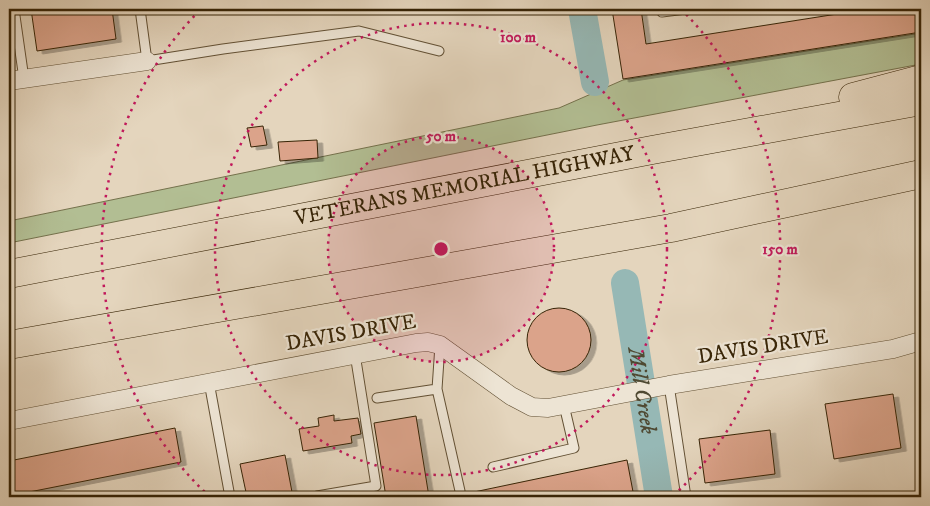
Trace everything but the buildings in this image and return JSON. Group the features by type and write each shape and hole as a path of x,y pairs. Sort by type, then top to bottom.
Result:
{"highway":[{"path":"652,150 921,79"},
{"name":"VETERANS MEMORIAL HIGHWAY","path":"9,274 652,150 921,102"},
{"path":"671,228 921,174"},
{"path":"9,345 671,228 921,186"}],"street":[{"path":"17,80 147,61"},
{"name":"DAVIS DRIVE","path":"9,421 416,343 428,342 440,345 511,396 532,407 548,408 893,349 921,341"}],"lane":[{"path":"14,9 17,80"},
{"path":"140,9 147,61 359,31 438,51"},
{"path":"661,9 662,12 686,9"},
{"path":"440,345 437,389 460,491"},
{"path":"317,496 376,486 355,354"},
{"path":"209,382 230,497"},
{"path":"662,387 686,497"},
{"path":"377,398 437,389"},
{"path":"493,467 574,448 564,405"}],"green space":[{"path":"921,33 921,64 597,125 9,243 9,221 559,108 623,80"}],"waterway":[{"name":"Mill Creek","path":"582,9 595,82"},
{"name":"Mill Creek","path":"625,283 659,497"}]}
